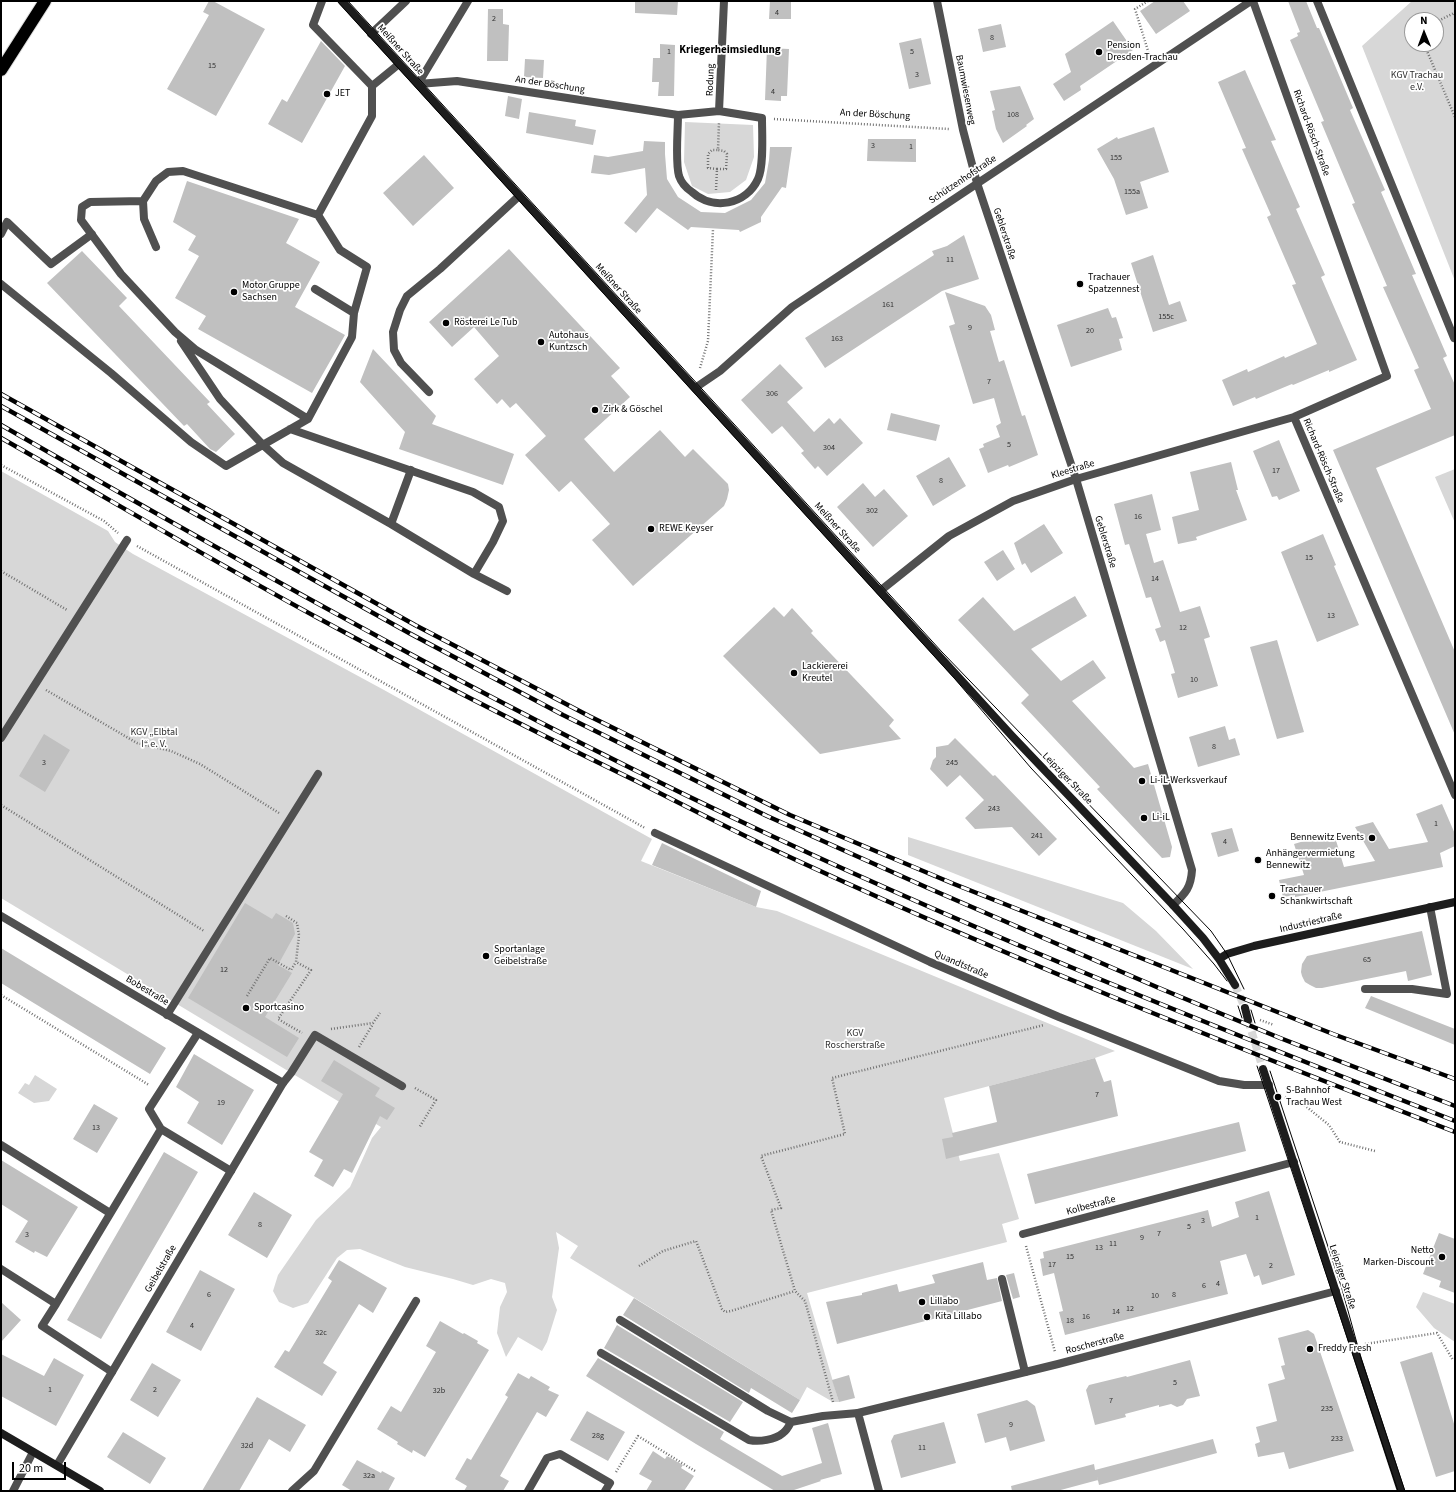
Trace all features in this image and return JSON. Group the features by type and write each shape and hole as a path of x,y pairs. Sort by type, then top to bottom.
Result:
{"highway":[{"path":"1,70 45,1"}],"main road":[{"name":"Meißner Straße","path":"342,1 880,591"},
{"name":"Leipziger Straße","path":"880,591 1012,736 1203,938 1219,959 1235,985"},
{"name":"Industriestraße","path":"1219,959 1227,954 1254,946 1455,902"},
{"path":"1245,1008 1248,1020"},
{"name":"Leipziger Straße","path":"1263,1069 1401,1491"},
{"path":"1,1433 58,1465 100,1491"}],"street":[{"path":"318,214 372,116 372,86 313,25 322,1"},
{"path":"372,34 406,1"},
{"path":"418,84 468,1"},
{"name":"Rodung","path":"720,111 724,1"},
{"name":"Baumwiesenweg","path":"937,1 963,130 977,182"},
{"name":"Schützenhofstraße","path":"695,388 720,371 792,307 977,182 1252,1"},
{"name":"Richard-Rösch-Straße","path":"1252,1 1387,376 1294,417 1455,795"},
{"path":"1317,1 1454,338"},
{"path":"372,86 399,64"},
{"name":"An der Böschung","path":"418,84 458,81 678,115 720,111 762,118"},
{"path":"678,115 679,176 685,186 695,195 715,203 727,203 740,199 752,189 759,177 761,164 762,118"},
{"path":"1,284 111,373 191,442 226,466 308,419 352,336 354,313 367,267 340,250 318,214 183,171 168,172 156,180 143,201 144,219 156,247"},
{"name":"Geblerstraße","path":"977,182 1076,479 1192,870 1192,882 1184,894 1173,905"},
{"path":"429,392 401,362 394,350 393,332 400,310 407,296 440,270 519,196"},
{"path":"143,201 90,202 82,208 81,220 121,274 175,332 196,350 308,419"},
{"path":"1,234 7,222 51,264 92,234"},
{"path":"315,290 354,313"},
{"path":"175,332 220,399 263,445 283,463 506,591"},
{"name":"Kleestraße","path":"880,591 949,536 1013,501 1076,479 1294,417"},
{"path":"290,429 473,492 499,507 503,521 493,542 474,574"},
{"path":"391,524 411,470"},
{"path":"1,738 127,540"},
{"path":"168,1015 318,774"},
{"name":"Quandtstraße","path":"655,833 930,962 1058,1017 1219,1081 1269,1085"},
{"path":"1365,989 1412,989 1447,994 1430,907"},
{"name":"Bobestraße","path":"1,916 283,1083"},
{"path":"198,1033 149,1109 161,1129 231,1171"},
{"path":"314,1037 353,1057 402,1086"},
{"name":"Geibelstraße","path":"58,1465 283,1083 314,1037"},
{"path":"112,1372 42,1326 161,1129"},
{"path":"1,1145 110,1213"},
{"name":"Kolbestraße","path":"1023,1234 1294,1162"},
{"path":"1,1269 56,1304"},
{"path":"1002,1279 1025,1372"},
{"name":"Roscherstraße","path":"791,1422 823,1416 858,1413 1058,1364 1336,1291"},
{"path":"292,1491 314,1471 416,1301"},
{"path":"601,1353 749,1440 755,1442 766,1440 784,1433 791,1422 768,1411 620,1320"},
{"path":"858,1413 879,1491"},
{"path":"13,1491 33,1452"},
{"path":"528,1491 547,1458 560,1454 610,1483 605,1491"}],"path":[{"path":"1148,1 1135,9 1153,66"},
{"path":"1444,18 1454,13 1455,14"},
{"path":"1427,52 1455,117"},
{"path":"718,150 720,111"},
{"name":"An der Böschung","path":"762,118 963,130"},
{"path":"712,150 724,151 727,154 726,169 717,169 708,168 708,154 712,150"},
{"path":"715,203 717,169"},
{"path":"695,388 708,341 713,229"},
{"path":"1,465 104,521 127,540 655,833"},
{"path":"1,571 78,616"},
{"path":"36,684 137,743 171,751 200,764 290,819"},
{"path":"1,805 215,938"},
{"path":"247,996 270,958 291,970 296,962 299,935 297,923 286,916"},
{"path":"296,962 311,970 278,1019 314,1037 326,1030 373,1023"},
{"path":"1,995 160,1092"},
{"path":"353,1057 380,1013"},
{"path":"858,1413 833,1402 805,1300 795,1291 771,1210 781,1208 762,1156 845,1134 832,1078 1047,1024 1058,1017"},
{"path":"402,1086 404,1082 436,1100 419,1128"},
{"path":"1274,1100 1284,1096 1303,1104 1329,1125 1340,1142 1375,1151"},
{"path":"1023,1234 1058,1364"},
{"path":"639,1266 663,1251 696,1241 722,1309 725,1312 731,1312 795,1291"},
{"path":"1354,1346 1437,1333 1453,1360"},
{"path":"610,1483 638,1436 696,1471"}],"green space":[{"name":"KGV Trachau e.V.","path":"1412,1 1455,1 1455,281 1362,46"},
{"path":"685,122 753,125 754,157 746,180 730,192 708,194 692,186 684,162"},
{"path":"1455,469 1455,523 1435,477"},
{"path":"1,471 108,531 115,542 133,554 384,690 652,839 641,861 756,907 777,911 1115,1051 1095,1058 944,1098 960,1161 999,1153 1019,1219 1002,1224 1007,1242 807,1293 839,1402 833,1402 807,1387 800,1400 570,1258 578,1246 556,1232 559,1248 552,1297 557,1310 547,1342 542,1351 518,1337 506,1357 497,1333 500,1307 507,1292 505,1283 491,1279 473,1285 405,1267 360,1249 347,1250 337,1258 308,1303 293,1308 279,1302 273,1291 278,1275 316,1220 350,1187 372,1138 381,1127 1,898"},
{"path":"908,837 1123,903 1156,931 1193,969 908,855"},
{"path":"35,1075 57,1089 49,1101 34,1103 18,1093 25,1083 29,1085"},
{"path":"1423,1292 1455,1304 1455,1342 1434,1328 1416,1307"}],"building":[{"path":"209,1 213,1 265,29 216,116 167,89 209,15 203,12"},
{"path":"635,1 678,1 677,15 635,13"},
{"path":"770,1 791,1 791,19 769,19"},
{"path":"1155,1 1183,1 1190,11 1156,34 1140,11"},
{"path":"1288,1 1306,1 1317,28 1319,28 1353,108 1350,110 1385,190 1381,192 1416,274 1412,275 1447,356 1443,358 1455,385 1455,435 1376,468 1455,652 1455,735 1333,450 1431,409 1414,370 1419,368 1383,287 1387,286 1352,204 1355,203 1321,122 1324,121 1290,40 1298,36 1297,33 1300,32"},
{"path":"488,9 503,9 503,24 509,25 508,61 487,61"},
{"name":"Pension Dresden-Trachau","path":"1113,21 1133,50 1080,86 1081,90 1064,101 1053,84 1071,72 1065,54"},
{"path":"1001,24 1006,47 983,52 978,29"},
{"path":"921,38 931,84 909,89 899,43"},
{"path":"321,41 345,66 302,143 268,124 282,99 287,102"},
{"path":"660,44 675,45 674,96 658,96 659,82 652,82 653,58 660,58"},
{"path":"767,48 789,49 787,96 781,96 781,101 765,100"},
{"path":"525,59 544,60 543,78 524,77"},
{"path":"1245,70 1276,140 1271,141 1300,207 1296,209 1325,275 1321,277 1357,360 1329,372 1329,370 1256,399 1255,397 1233,406 1222,380 1247,369 1248,372 1284,356 1285,358 1317,344 1292,285 1296,284 1267,217 1271,215 1242,149 1246,148 1218,82"},
{"path":"1020,86 1034,119 1026,125 1027,126 1003,143 996,129 992,111 995,110 990,91"},
{"path":"508,96 522,99 519,119 505,116"},
{"path":"529,112 576,120 575,126 596,130 593,145 526,133"},
{"path":"1154,127 1169,172 1140,182 1148,208 1126,215 1114,179 1097,149 1117,137 1118,139"},
{"path":"868,139 916,139 916,162 867,161"},
{"path":"644,141 665,142 667,179 678,197 701,212 725,213 751,200 765,183 770,147 792,147 786,188 782,187 761,217 761,222 740,232 739,230 691,227 688,230 657,208 636,233 624,223 647,195 645,168 609,175 591,173 594,155 608,157 643,151"},
{"path":"424,155 454,188 413,226 383,193"},
{"name":"Motor Gruppe Sachsen","path":"187,181 299,219 286,243 320,262 295,307 345,335 312,393 198,329 206,316 175,298 199,256 188,250 196,236 173,222"},
{"path":"964,235 979,279 942,291 825,368 805,338 934,255 932,251 947,246"},
{"path":"509,249 620,368 611,376 630,397 584,439 614,472 660,430 685,457 693,449 728,484 729,490 724,506 633,586 592,540 610,524 571,481 559,492 525,455 546,436 516,403 510,408 502,399 497,404 474,379 499,356 474,327 452,347 429,322"},
{"path":"82,251 127,298 119,306 210,402 207,404 235,434 216,452 210,449 187,424 184,426 47,283"},
{"path":"1153,255 1169,305 1180,301 1187,321 1153,332 1131,263"},
{"path":"945,292 985,306 991,315 995,330 990,331 999,362 1004,360 1022,416 1025,415 1038,455 1009,467 1008,465 988,473 979,449 984,447 983,444 1000,437 996,426 1001,423 994,398 973,404 949,326 955,324"},
{"path":"1108,308 1112,318 1116,317 1123,338 1119,339 1122,350 1071,367 1057,325"},
{"path":"373,349 436,416 432,424 514,454 503,485 399,449 405,432 360,382"},
{"path":"780,364 803,388 787,402 814,432 829,418 834,424 840,418 863,443 827,476 818,466 815,469 801,453 804,451 782,426 772,434 741,400"},
{"path":"891,413 940,425 936,441 887,430"},
{"path":"1279,440 1300,491 1279,500 1277,496 1272,497 1253,451"},
{"path":"949,457 966,486 933,506 916,476"},
{"path":"1231,462 1238,490 1236,490 1247,520 1196,537 1197,540 1178,544 1172,517 1199,510 1190,472"},
{"path":"863,483 875,497 884,489 908,516 873,547 837,507"},
{"path":"1152,494 1161,530 1146,534 1154,563 1163,560 1180,612 1200,606 1210,637 1204,639 1218,686 1178,698 1171,674 1175,673 1165,640 1160,642 1155,629 1161,627 1151,597 1146,598 1129,544 1125,545 1114,504"},
{"path":"1044,524 1063,553 1031,573 1025,563 1022,565 1014,543"},
{"path":"1323,534 1336,565 1334,566 1359,625 1317,642 1281,552"},
{"path":"1003,550 1015,569 997,581 984,562"},
{"path":"1075,596 1087,616 1031,649 1061,681 1093,660 1106,678 1072,701 1134,768 1148,764 1172,847 1170,857 1162,858 1097,789 1100,787 1021,703 1029,695 958,620 983,597 1014,631"},
{"name":"Lackiererei Kreutel","path":"774,607 784,617 792,608 813,631 811,633 894,720 889,726 901,739 820,754 723,656"},
{"path":"1277,640 1304,732 1277,739 1250,647"},
{"path":"1225,726 1229,740 1235,738 1240,755 1198,767 1189,737"},
{"path":"44,734 70,750 45,792 19,776"},
{"path":"955,738 993,776 995,775 1057,839 1039,856 1012,827 975,829 965,818 984,800 960,775 947,787 930,769 933,760 936,757 936,747 948,745"},
{"path":"1442,804 1455,834 1455,846 1440,853 1443,867 1295,897 1295,895 1283,897 1279,880 1304,875 1294,844 1314,838 1315,842 1335,837 1344,867 1375,861 1355,827 1373,822 1389,849 1428,842 1416,814"},
{"path":"1232,828 1239,851 1218,857 1211,833"},
{"path":"662,843 761,891 756,907 652,865"},
{"path":"245,903 272,919 276,913 293,923 295,934 278,965 292,973 265,1017 299,1038 287,1057 188,998"},
{"path":"1422,931 1432,975 1408,981 1406,971 1322,988 1316,988 1305,982 1302,976 1302,964 1307,956"},
{"path":"1,948 166,1048 150,1074 1,983"},
{"path":"1371,996 1455,1029 1455,1045 1365,1008"},
{"path":"194,1054 254,1090 222,1145 187,1123 199,1102 176,1087"},
{"path":"1095,1058 1104,1082 1111,1080 1118,1116 946,1159 942,1139 953,1137 952,1133 997,1122 989,1086"},
{"path":"334,1060 380,1088 375,1096 395,1108 387,1120 380,1116 352,1173 344,1169 333,1187 314,1176 323,1160 309,1152 343,1094 321,1081"},
{"path":"94,1104 118,1118 97,1153 73,1139"},
{"path":"1239,1122 1246,1151 1035,1204 1027,1174"},
{"path":"164,1152 198,1172 101,1339 67,1320"},
{"path":"1,1160 78,1207 47,1257 35,1251 34,1253 15,1242 28,1221 1,1204"},
{"path":"1269,1191 1295,1275 1262,1285 1259,1275 1254,1277 1246,1254 1220,1261 1228,1294 1065,1335 1059,1312 1063,1311 1054,1273 1043,1276 1040,1259 1044,1258 1043,1252 1208,1210 1212,1227 1239,1217 1235,1202"},
{"path":"254,1192 292,1215 267,1258 228,1235"},
{"name":"Netto Marken-Discount","path":"1439,1233 1455,1239 1455,1293 1439,1287 1441,1281 1423,1274"},
{"path":"339,1260 387,1288 373,1313 359,1304 323,1363 337,1372 322,1396 274,1367 285,1350 289,1352 332,1281 328,1278"},
{"name":"Lillabo","path":"983,1262 987,1280 997,1278 1002,1301 837,1344 826,1302 862,1295 862,1293 897,1284 899,1292 935,1283 932,1275"},
{"path":"200,1270 235,1289 201,1351 166,1332"},
{"path":"1014,1273 1020,1297 1013,1299 1006,1275"},
{"path":"634,1298 800,1400 792,1413 751,1388 749,1393 623,1315"},
{"path":"1,1302 21,1320 1,1342"},
{"path":"440,1321 478,1341 477,1343 489,1350 425,1457 413,1450 412,1453 377,1429 391,1406 401,1412 436,1352 426,1346"},
{"path":"617,1325 743,1402 730,1422 604,1348"},
{"path":"1308,1330 1314,1334 1354,1451 1289,1469 1284,1452 1258,1457 1255,1444 1260,1442 1256,1427 1277,1421 1268,1384 1285,1379 1281,1366 1285,1365 1278,1338"},
{"path":"1432,1352 1455,1427 1455,1471 1436,1477 1400,1362"},
{"path":"1,1354 44,1376 54,1358 84,1375 56,1426 1,1396"},
{"path":"598,1358 724,1432 720,1439 782,1476 822,1463 812,1428 828,1423 842,1474 820,1480 821,1481 791,1491 775,1491 586,1376"},
{"path":"1190,1360 1200,1396 1187,1399 1183,1405 1177,1407 1171,1404 1159,1407 1159,1405 1125,1414 1126,1417 1095,1425 1086,1390 1089,1385 1127,1377"},
{"path":"152,1363 181,1380 158,1417 130,1400"},
{"path":"518,1373 529,1379 531,1376 550,1387 548,1390 559,1395 546,1417 537,1412 520,1441 500,1476 509,1481 503,1491 464,1491 467,1486 455,1479 467,1458 471,1460 508,1397 505,1395"},
{"path":"849,1375 855,1398 839,1402 832,1380"},
{"path":"257,1397 306,1425 290,1452 269,1439 239,1491 202,1491"},
{"path":"1027,1400 1035,1406 1045,1441 1010,1451 1006,1437 985,1443 977,1414"},
{"path":"587,1411 625,1432 608,1461 570,1440"},
{"path":"944,1422 956,1463 901,1478 891,1441 894,1435"},
{"path":"123,1432 166,1458 150,1484 107,1457"},
{"path":"1213,1439 1217,1453 1099,1485 1098,1480 1057,1491 1012,1491 1011,1486 1094,1464 1095,1470"},
{"path":"653,1451 665,1459 667,1456 683,1465 681,1468 694,1476 684,1491 646,1491 652,1481 639,1474"},
{"path":"357,1460 381,1473 382,1471 395,1478 388,1491 352,1491 342,1485"}],"tunnel":[{"path":"1235,985 1245,1008"},
{"path":"1248,1020 1263,1069"}],"tram line":[{"path":"337,1 955,679 1031,768 1183,929 1227,981"},
{"path":"348,1 942,652 1211,931 1227,954 1244,989"},
{"path":"1238,1006 1242,1018"},
{"path":"1251,1010 1255,1023"},
{"path":"1257,1066 1398,1491"},
{"path":"1270,1071 1342,1289 1361,1358 1405,1491"}],"railway":[{"path":"1,394 415,625 589,716 790,815 954,884 1333,1034 1455,1079"},
{"path":"1,406 409,633 563,715 767,816 928,888 1159,988 1280,1038 1455,1106"},
{"path":"1,425 287,587 383,639 480,691 675,790 774,837 942,913 1198,1019 1455,1121"},
{"path":"1,438 238,574 357,639 516,722 766,846 936,923 1108,995 1455,1132"}],"place":[{"name":"Pension Dresden-Trachau","path":"1099,52"},
{"name":"JET","path":"327,94"},
{"name":"Trachauer Spatzennest","path":"1080,284"},
{"name":"Motor Gruppe Sachsen","path":"234,292"},
{"name":"Rösterei Le Tub","path":"446,323"},
{"name":"Autohaus Kuntzsch","path":"541,342"},
{"name":"Zirk & Göschel","path":"595,410"},
{"name":"REWE Keyser","path":"651,529"},
{"name":"Lackiererei Kreutel","path":"794,673"},
{"name":"Li-iL-Werksverkauf","path":"1142,781"},
{"name":"Li-iL","path":"1144,818"},
{"name":"Bennewitz Events","path":"1372,838"},
{"name":"Anhängervermietung Bennewitz","path":"1258,860"},
{"name":"Trachauer Schankwirtschaft","path":"1272,896"},
{"name":"Sportanlage Geibelstraße","path":"486,956"},
{"name":"Sportcasino","path":"246,1008"},
{"name":"S-Bahnhof Trachau West","path":"1278,1097"},
{"name":"Netto Marken-Discount","path":"1442,1257"},
{"name":"Lillabo","path":"922,1302"},
{"name":"Kita Lillabo","path":"927,1317"},
{"name":"Freddy Fresh","path":"1310,1349"}],"district":[{"name":"Kriegerheimsiedlung","path":"730,51"}],"park label":[{"name":"KGV „Elbtal I“ e. V.","path":"154,738"},
{"name":"KGV Roscherstraße","path":"855,1040"}]}
